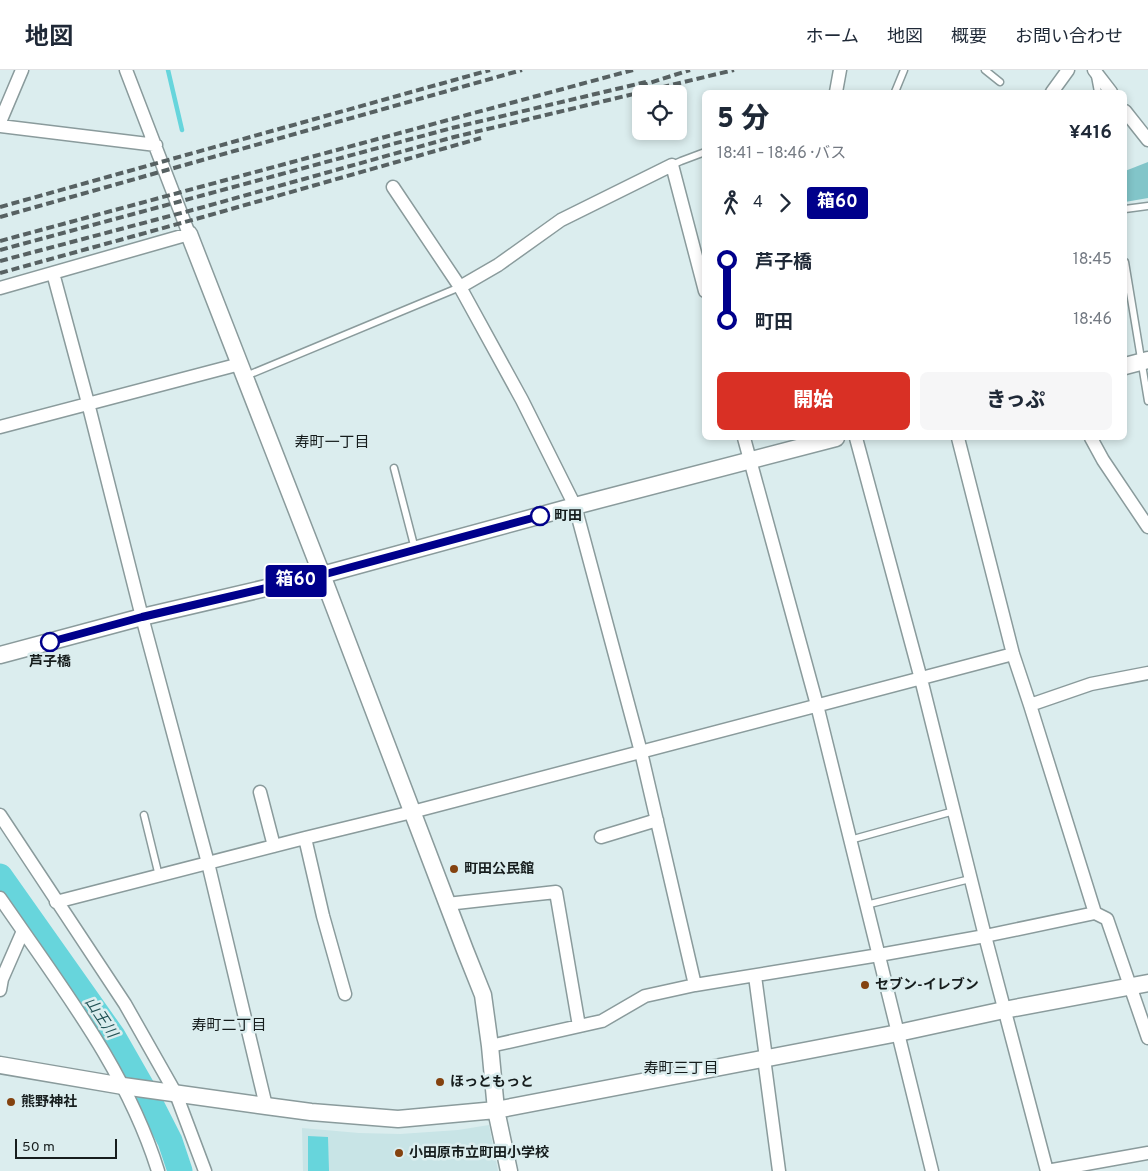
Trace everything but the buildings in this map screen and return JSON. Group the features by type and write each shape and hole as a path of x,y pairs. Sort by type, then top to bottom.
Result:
{"street":[{"path":"0,122 22,70"},
{"path":"126,70 483,995 496,1110 510,1171"},
{"path":"835,90 840,70"},
{"path":"1053,90 1068,70"},
{"path":"1094,70 1109,90"},
{"path":"1127,114 1148,140"},
{"path":"0,126 156,145"},
{"path":"460,287 498,265 561,220 672,165 702,280"},
{"path":"393,188 460,287 522,400 575,506 641,752 695,985"},
{"path":"0,288 189,234"},
{"path":"53,273 208,864 266,1106"},
{"path":"1127,366 1145,361"},
{"path":"0,427 88,403 242,370"},
{"path":"745,440 817,705 932,1171"},
{"path":"0,655 142,617 322,575 575,506 829,440"},
{"path":"857,440 921,679 970,879 1047,1171 1148,1153"},
{"path":"959,440 1013,654 1095,913"},
{"path":"1092,440 1103,460 1148,527"},
{"path":"56,902 412,812 1013,654"},
{"path":"1030,705 1091,684 1148,674"},
{"path":"260,792 274,846"},
{"path":"0,815 125,1004 176,1094 205,1171"},
{"path":"601,837 657,820"},
{"path":"305,838 323,916 345,994"},
{"path":"448,904 556,892 580,1026"},
{"path":"0,898 96,1037 123,1086 158,1171"},
{"path":"490,1046 602,1021 645,996 695,985 985,936 1095,913 1108,919 1148,1038"},
{"path":"1,982 23,931"},
{"path":"755,976 779,1171"},
{"path":"0,1065 123,1086 311,1112 398,1118 496,1110 1148,983"}],"lane":[{"path":"896,90 904,70"},
{"path":"985,70 1000,82"},
{"path":"1094,70 1098,90"},
{"path":"672,165 702,153"},
{"path":"1127,209 1148,206"},
{"path":"1127,272 1145,361 1148,401"},
{"path":"242,370 460,287"},
{"path":"394,468 415,549"},
{"path":"850,840 954,811"},
{"path":"144,815 158,876"},
{"path":"866,905 970,879"}],"shaded area":[{"path":"1148,162 1148,198 1127,202 1127,170"},
{"name":"小田原市立町田小学校","path":"489,1125 498,1171 303,1171 302,1128 359,1133 400,1134 458,1130"},
{"path":"308,1136 328,1137 329,1171 308,1171"}],"waterway":[{"path":"168,70 182,130"},
{"name":"山王川","path":"0,876 113,1036 170,1141 180,1171"}],"railway":[{"path":"0,207 490,70"},
{"path":"0,217 522,70"},
{"path":"0,241 633,70"},
{"path":"643,85 690,70"},
{"path":"0,261 200,208 454,137 734,70"},
{"path":"0,250 452,128 646,82"},
{"path":"0,273 481,138"}],"bus line":[{"name":"箱60","path":"50,642 142,617 322,575 540,516"}],"place":[{"name":"町田","path":"540,516"},
{"name":"芦子橋","path":"50,642"},
{"name":"町田公民館","path":"454,869"},
{"name":"セブン-イレブン","path":"865,985"},
{"name":"ほっともっと","path":"440,1082"},
{"name":"熊野神社","path":"11,1102"},
{"name":"小田原市立町田小学校","path":"399,1153"}],"district":[{"name":"寿町一丁目","path":"332,443"},
{"name":"寿町二丁目","path":"229,1026"},
{"name":"寿町三丁目","path":"681,1069"}]}
